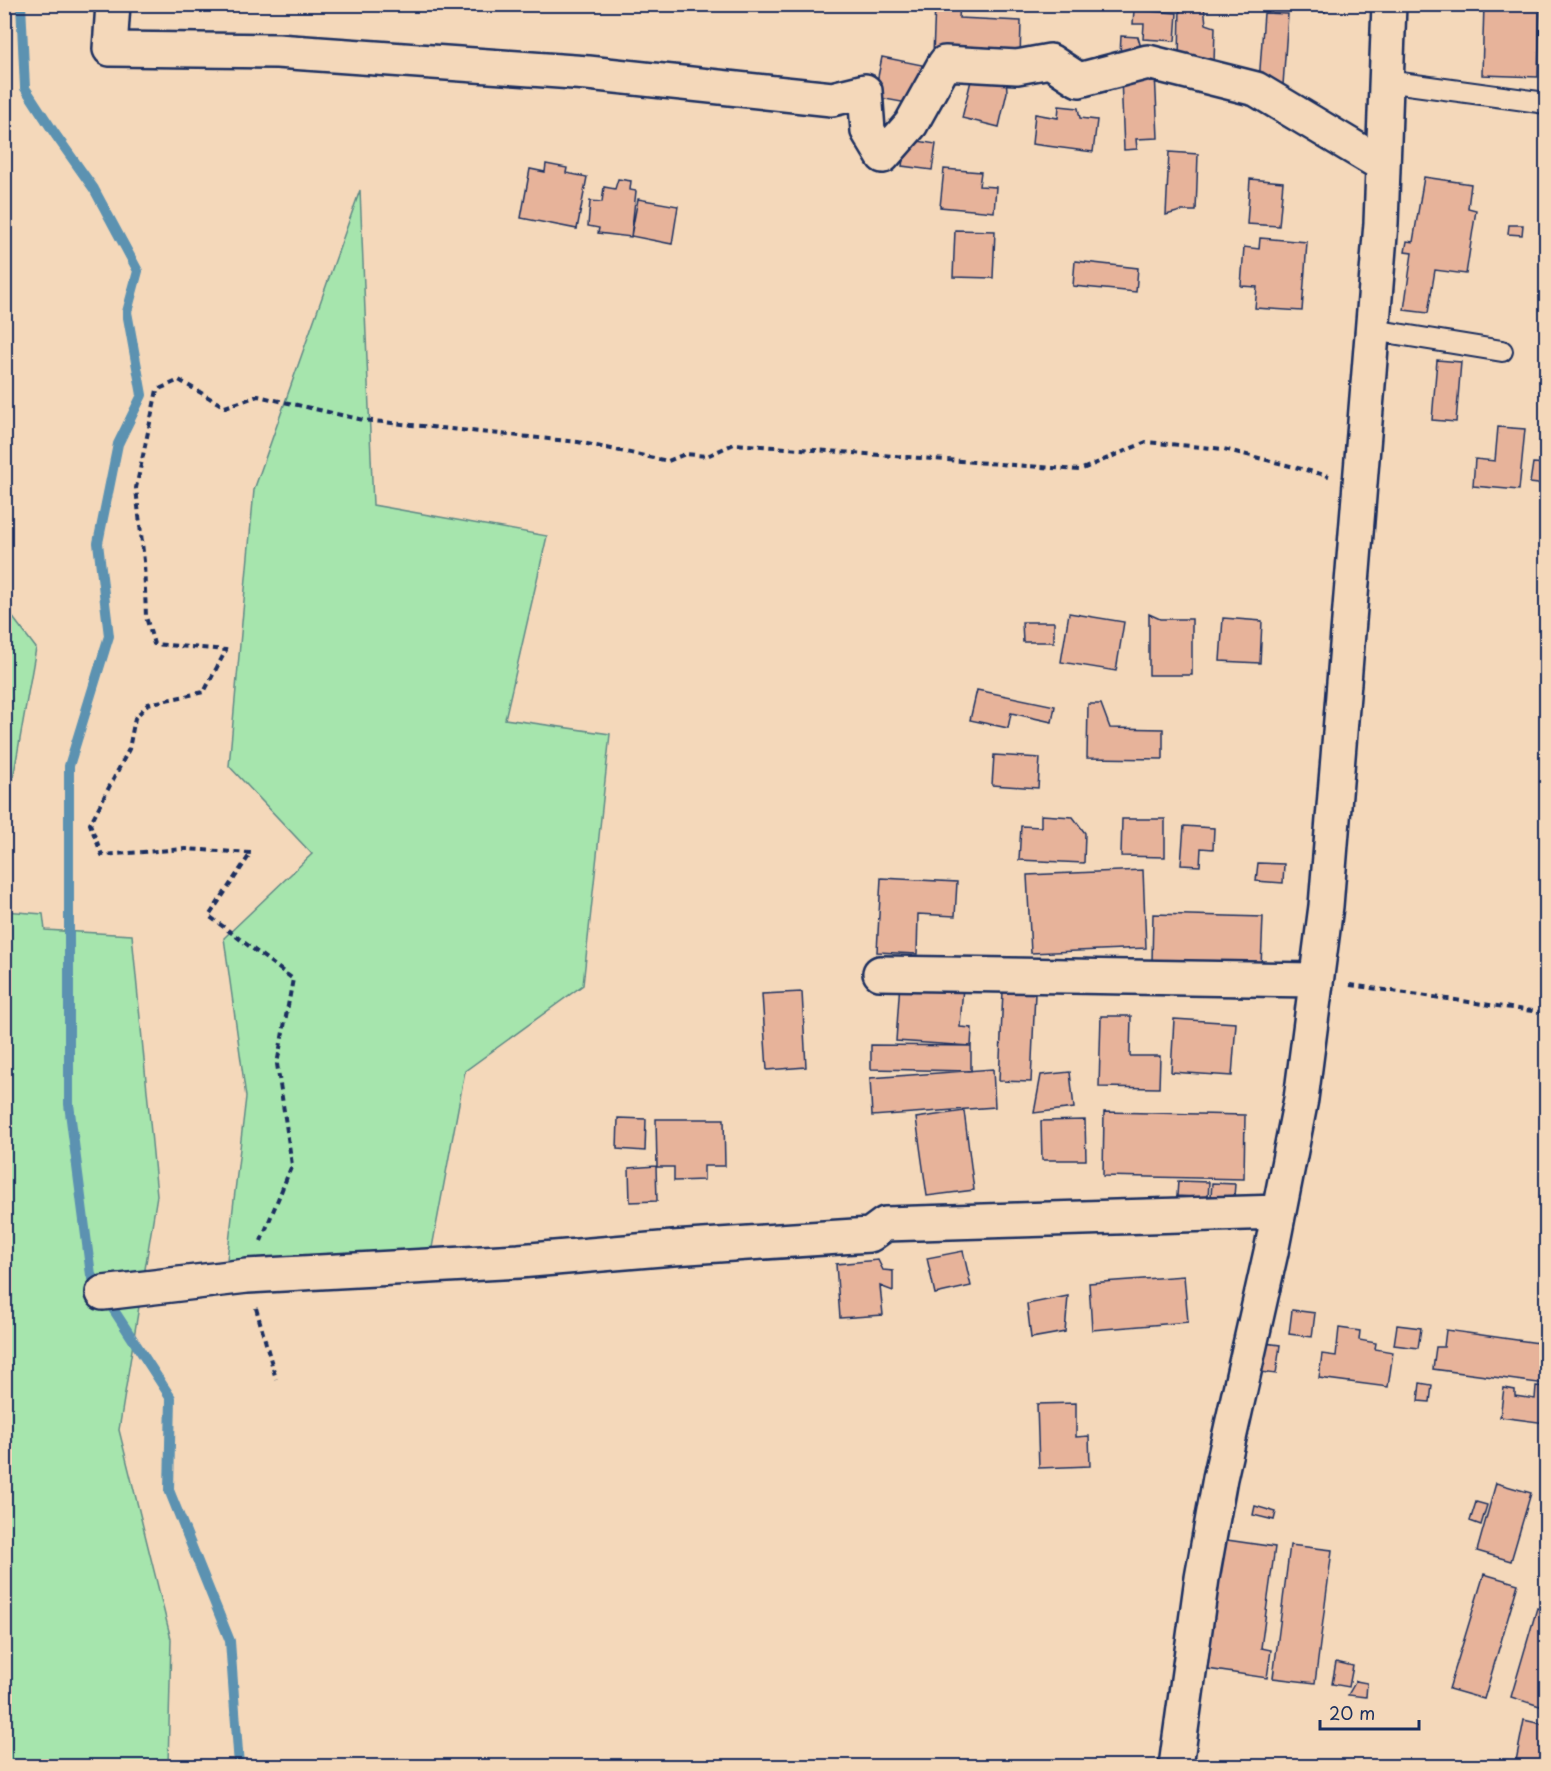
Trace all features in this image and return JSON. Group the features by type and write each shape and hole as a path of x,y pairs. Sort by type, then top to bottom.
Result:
{"street":[{"path":"113,4 110,49 277,51 588,73 832,99 865,91 868,131 883,156 911,124 945,63 1017,67 1050,61 1078,80 1148,62 1256,89 1383,165"},
{"path":"1176,1767 1202,1578 1220,1478 1279,1212 1301,1099 1326,906 1373,330 1383,165 1389,4"},
{"path":"879,973 1316,980"},
{"path":"103,1293 247,1276 519,1261 870,1235 885,1224 1279,1212"}],"lane":[{"path":"1386,81 1546,103"},
{"path":"1373,330 1502,351"}],"path":[{"path":"276,1379 247,1276 292,1165 277,1064 293,979 209,916 251,853 186,849 102,855 90,824 129,749 135,718 148,704 204,692 226,650 154,644 146,617 144,561 136,488 158,390 179,380 225,407 258,396 363,420 578,442 668,461 685,454 707,456 734,444 1080,470 1146,442 1224,449 1361,484"},
{"path":"1316,980 1546,1013"}],"green space":[{"path":"360,190 373,505 547,536 505,719 610,734 583,985 465,1071 426,1280 225,1277 246,1097 224,938 312,854 229,766 254,490"},
{"path":"5,607 36,648 5,824"},
{"path":"4,911 43,914 45,930 132,935 157,1195 119,1430 171,1639 168,1766 5,1766"}],"building":[{"path":"935,4 960,4 959,18 1021,21 1020,60 933,55"},
{"path":"1180,4 1225,4 1204,6 1206,24 1215,27 1214,64 1179,63"},
{"path":"1285,4 1326,4 1325,12 1285,9"},
{"path":"1484,4 1540,4 1538,77 1482,75"},
{"path":"1134,10 1177,13 1175,41 1143,39 1144,24 1133,24"},
{"path":"1264,13 1288,14 1283,85 1259,83"},
{"path":"1121,36 1138,37 1143,55 1120,55"},
{"path":"882,57 922,65 920,76 907,103 874,97"},
{"path":"974,68 1006,75 1007,92 999,127 962,118"},
{"path":"1155,72 1158,138 1136,139 1137,149 1124,150 1121,77"},
{"path":"1059,106 1078,108 1080,118 1097,120 1093,152 1032,144 1035,114 1058,118"},
{"path":"906,139 936,144 932,170 902,166"},
{"path":"1169,152 1198,154 1196,211 1181,211 1166,215"},
{"path":"546,164 567,168 566,173 587,177 577,229 521,218 530,169 545,172"},
{"path":"944,169 981,172 979,186 996,187 994,212 940,207"},
{"path":"1424,177 1471,184 1468,208 1476,210 1466,274 1435,270 1428,313 1404,310 1412,253 1405,252 1407,241 1413,242"},
{"path":"618,179 631,181 630,190 636,191 631,237 598,233 599,228 588,226 590,201 602,202 604,187 615,189"},
{"path":"1250,179 1283,182 1279,226 1247,224"},
{"path":"638,199 678,206 672,244 631,236"},
{"path":"1509,225 1523,225 1522,235 1508,234"},
{"path":"955,230 995,231 993,278 953,277"},
{"path":"1260,238 1307,242 1302,311 1255,308 1257,287 1241,286 1244,247 1259,249"},
{"path":"1075,261 1138,268 1136,292 1073,286"},
{"path":"1437,360 1461,362 1456,422 1432,420"},
{"path":"1498,427 1525,429 1519,490 1473,486 1475,459 1495,461"},
{"path":"1533,463 1546,464 1546,485 1530,483"},
{"path":"1069,613 1124,622 1116,671 1061,662"},
{"path":"1149,614 1160,619 1192,619 1192,675 1149,675"},
{"path":"1223,618 1262,621 1260,663 1220,661"},
{"path":"1022,622 1054,622 1054,642 1023,642"},
{"path":"977,690 1055,706 1052,722 1011,713 1008,728 970,720"},
{"path":"1088,704 1101,704 1110,728 1163,729 1163,759 1087,758"},
{"path":"994,755 1040,758 1038,788 992,785"},
{"path":"1041,815 1073,817 1085,833 1084,863 1019,860 1021,826 1041,827"},
{"path":"1122,819 1165,819 1165,857 1121,856"},
{"path":"1184,826 1214,828 1213,849 1201,848 1200,866 1181,865"},
{"path":"1258,863 1284,864 1283,883 1256,881"},
{"path":"1143,870 1146,948 1031,953 1027,875"},
{"path":"881,878 957,882 955,916 918,914 917,954 877,952"},
{"path":"1153,914 1263,917 1261,966 1152,963"},
{"path":"900,982 963,986 960,1027 972,1028 971,1046 896,1041"},
{"path":"1003,991 1035,993 1031,1082 999,1081"},
{"path":"802,992 806,1067 767,1070 762,994"},
{"path":"1101,1016 1131,1016 1130,1056 1160,1056 1159,1088 1099,1087"},
{"path":"1174,1019 1236,1023 1232,1076 1171,1072"},
{"path":"871,1045 971,1046 971,1071 871,1069"},
{"path":"993,1069 995,1107 872,1116 870,1078"},
{"path":"1070,1072 1074,1108 1034,1113 1041,1075"},
{"path":"964,1111 974,1190 927,1196 916,1118"},
{"path":"1104,1112 1245,1115 1244,1179 1103,1176"},
{"path":"618,1118 646,1119 645,1151 617,1149"},
{"path":"656,1119 724,1119 725,1166 704,1166 704,1180 674,1181 674,1167 657,1167"},
{"path":"1085,1120 1086,1160 1042,1160 1041,1121"},
{"path":"656,1166 657,1201 630,1202 629,1168"},
{"path":"1178,1181 1209,1182 1208,1198 1177,1196"},
{"path":"1212,1183 1235,1184 1234,1197 1211,1196"},
{"path":"963,1251 971,1286 935,1294 927,1258"},
{"path":"878,1260 883,1270 893,1271 893,1291 880,1286 883,1315 840,1318 836,1264"},
{"path":"1184,1276 1188,1322 1092,1330 1089,1283"},
{"path":"1068,1296 1065,1332 1031,1338 1027,1304"},
{"path":"1292,1310 1315,1313 1312,1337 1289,1334"},
{"path":"1397,1325 1421,1328 1418,1348 1394,1345"},
{"path":"1339,1328 1360,1331 1359,1340 1376,1343 1375,1349 1393,1352 1388,1387 1319,1378 1322,1354 1336,1356"},
{"path":"1446,1330 1546,1344 1546,1384 1433,1369 1436,1347 1444,1347"},
{"path":"1257,1342 1280,1345 1276,1374 1253,1371"},
{"path":"1420,1383 1432,1385 1430,1402 1418,1401"},
{"path":"1536,1386 1546,1387 1546,1423 1500,1417 1504,1388 1515,1390 1515,1396 1535,1399"},
{"path":"1076,1403 1076,1437 1089,1436 1090,1466 1039,1468 1037,1404"},
{"path":"1496,1483 1531,1493 1511,1561 1477,1551"},
{"path":"1476,1502 1487,1505 1481,1525 1470,1521"},
{"path":"1255,1506 1276,1512 1274,1520 1253,1515"},
{"path":"1220,1539 1275,1547 1261,1648 1271,1650 1267,1678 1201,1668"},
{"path":"1290,1545 1332,1550 1315,1683 1273,1678"},
{"path":"1484,1574 1518,1584 1484,1699 1449,1689"},
{"path":"1537,1608 1546,1611 1546,1708 1511,1697"},
{"path":"1336,1662 1353,1666 1349,1687 1332,1684"},
{"path":"1356,1681 1367,1683 1366,1697 1348,1695"},
{"path":"1524,1720 1546,1725 1546,1766 1515,1766"}],"waterway":[{"path":"21,4 25,88 94,189 138,271 127,312 142,395 118,444 98,543 109,636 69,766 69,1104 91,1275 171,1398 169,1490 230,1641 239,1766"}]}
